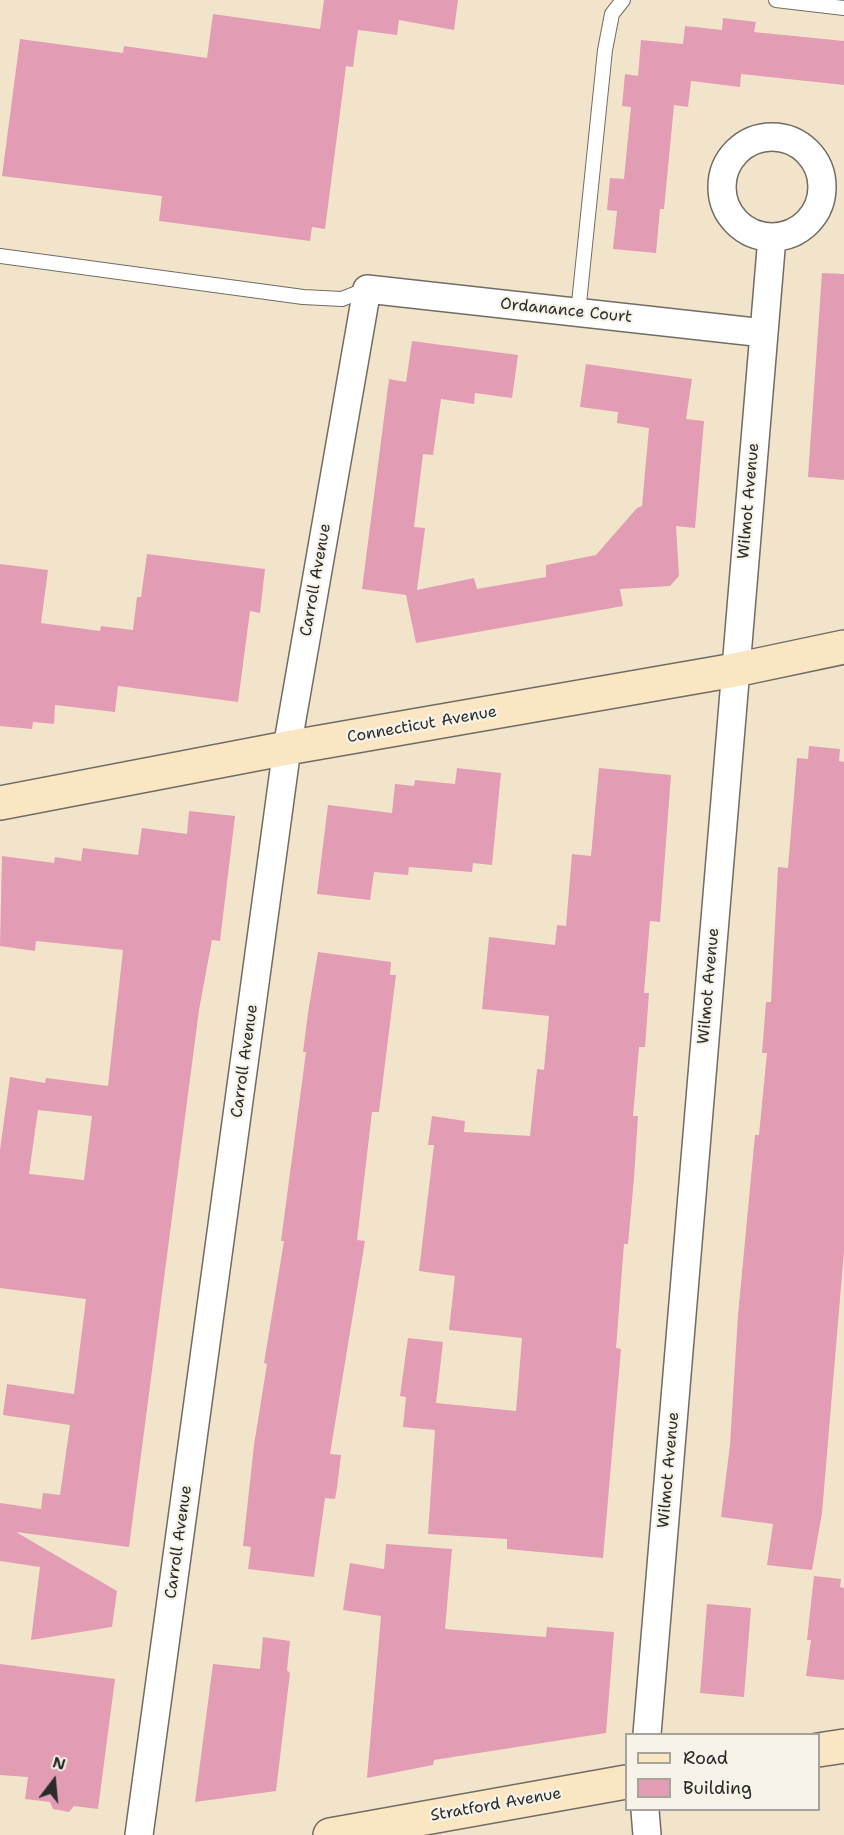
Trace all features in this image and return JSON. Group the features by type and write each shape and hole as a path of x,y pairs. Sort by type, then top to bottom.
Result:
{"main road":[{"name":"Connecticut Avenue","path":"0,803 287,748 735,670 844,647"},
{"path":"820,1750 844,1746"},
{"name":"Stratford Avenue","path":"330,1835 625,1782"}],"street":[{"name":"Wilmot Avenue","path":"647,1733 772,237"},
{"name":"Ordanance Court","path":"367,289 764,333"},
{"name":"Carroll Avenue","path":"139,1835 287,748 367,289"},
{"path":"645,1811 647,1835"}],"lane":[{"path":"578,313 605,50 612,14 623,0"},
{"path":"776,0 844,8"},
{"path":"0,256 303,297 342,299 367,289"}],"building":[{"path":"324,0 458,0 454,30 399,20 397,35 358,30 353,67 346,66 325,229 312,227 310,241 159,221 162,196 2,176 20,39 123,53 124,46 207,58 213,14 320,29"},
{"path":"723,18 756,22 754,32 844,41 844,85 741,74 740,87 691,81 688,107 674,105 664,209 660,209 656,253 613,249 617,211 607,210 610,178 624,179 631,107 622,106 625,74 638,76 641,40 683,44 685,26 722,30"},
{"path":"822,273 844,274 844,480 808,477"},
{"path":"412,341 518,355 512,398 475,393 474,404 441,399 433,455 423,454 414,527 425,528 417,590 474,578 477,589 546,577 546,565 596,555 637,508 642,506 649,428 617,423 618,412 580,407 586,364 692,379 686,419 704,421 695,528 676,526 679,576 670,586 620,589 623,606 416,643 406,595 362,589 389,379 406,382"},
{"path":"147,554 265,569 260,613 250,611 238,702 118,686 115,712 55,705 54,724 33,722 32,729 0,726 0,564 48,570 41,623 100,631 101,626 133,630 137,597 141,597"},
{"path":"809,746 840,749 839,761 844,762 844,1251 822,1513 812,1570 767,1565 773,1524 721,1517 730,1445 738,1315 755,1135 759,1135 767,1053 762,1053 766,1002 771,1002 778,867 788,868 797,758 808,759"},
{"path":"457,768 501,773 492,865 473,863 472,872 409,867 408,875 374,872 370,900 317,894 328,805 392,813 395,784 414,786 415,780 455,784"},
{"path":"599,768 671,775 660,922 650,921 644,993 649,993 645,1047 639,1047 633,1116 638,1116 634,1178 628,1244 624,1244 616,1348 621,1349 603,1558 507,1549 507,1539 428,1534 435,1430 403,1427 406,1397 400,1396 408,1338 443,1342 436,1403 516,1411 522,1338 449,1330 455,1276 419,1271 434,1145 428,1145 432,1116 465,1121 464,1132 530,1136 537,1069 544,1070 549,1016 482,1009 489,937 555,945 557,925 566,926 572,854 591,856"},
{"path":"189,811 235,816 220,941 212,940 199,1010 129,1547 16,1532 117,1591 112,1627 31,1640 40,1567 0,1561 0,1503 41,1509 43,1493 60,1495 70,1425 3,1415 7,1384 74,1394 86,1299 0,1288 0,1150 10,1077 45,1083 46,1078 108,1086 123,950 36,941 35,951 0,946 2,856 54,863 55,857 81,861 83,848 138,855 142,828 187,834","holes":["38,1110 92,1116 84,1180 29,1174"]},
{"path":"318,952 391,962 390,975 396,975 379,1112 372,1112 357,1240 365,1241 330,1454 341,1455 337,1488 335,1499 325,1498 314,1577 248,1569 251,1547 243,1546 254,1445 267,1364 264,1363 284,1241 281,1241 306,1052 303,1052"},
{"path":"386,1544 452,1549 445,1629 546,1637 547,1627 614,1632 606,1733 434,1760 433,1765 367,1778 381,1616 343,1610 350,1563 384,1569"},
{"path":"814,1576 841,1579 840,1587 844,1588 844,1680 806,1676 811,1640 807,1640"},
{"path":"707,1604 751,1608 744,1697 700,1693"},
{"path":"263,1637 290,1641 287,1670 290,1673 276,1791 195,1802 213,1664 260,1669"},
{"path":"0,1664 115,1679 98,1809 74,1806 69,1812 53,1809 50,1802 25,1799 28,1777 0,1775"}]}
